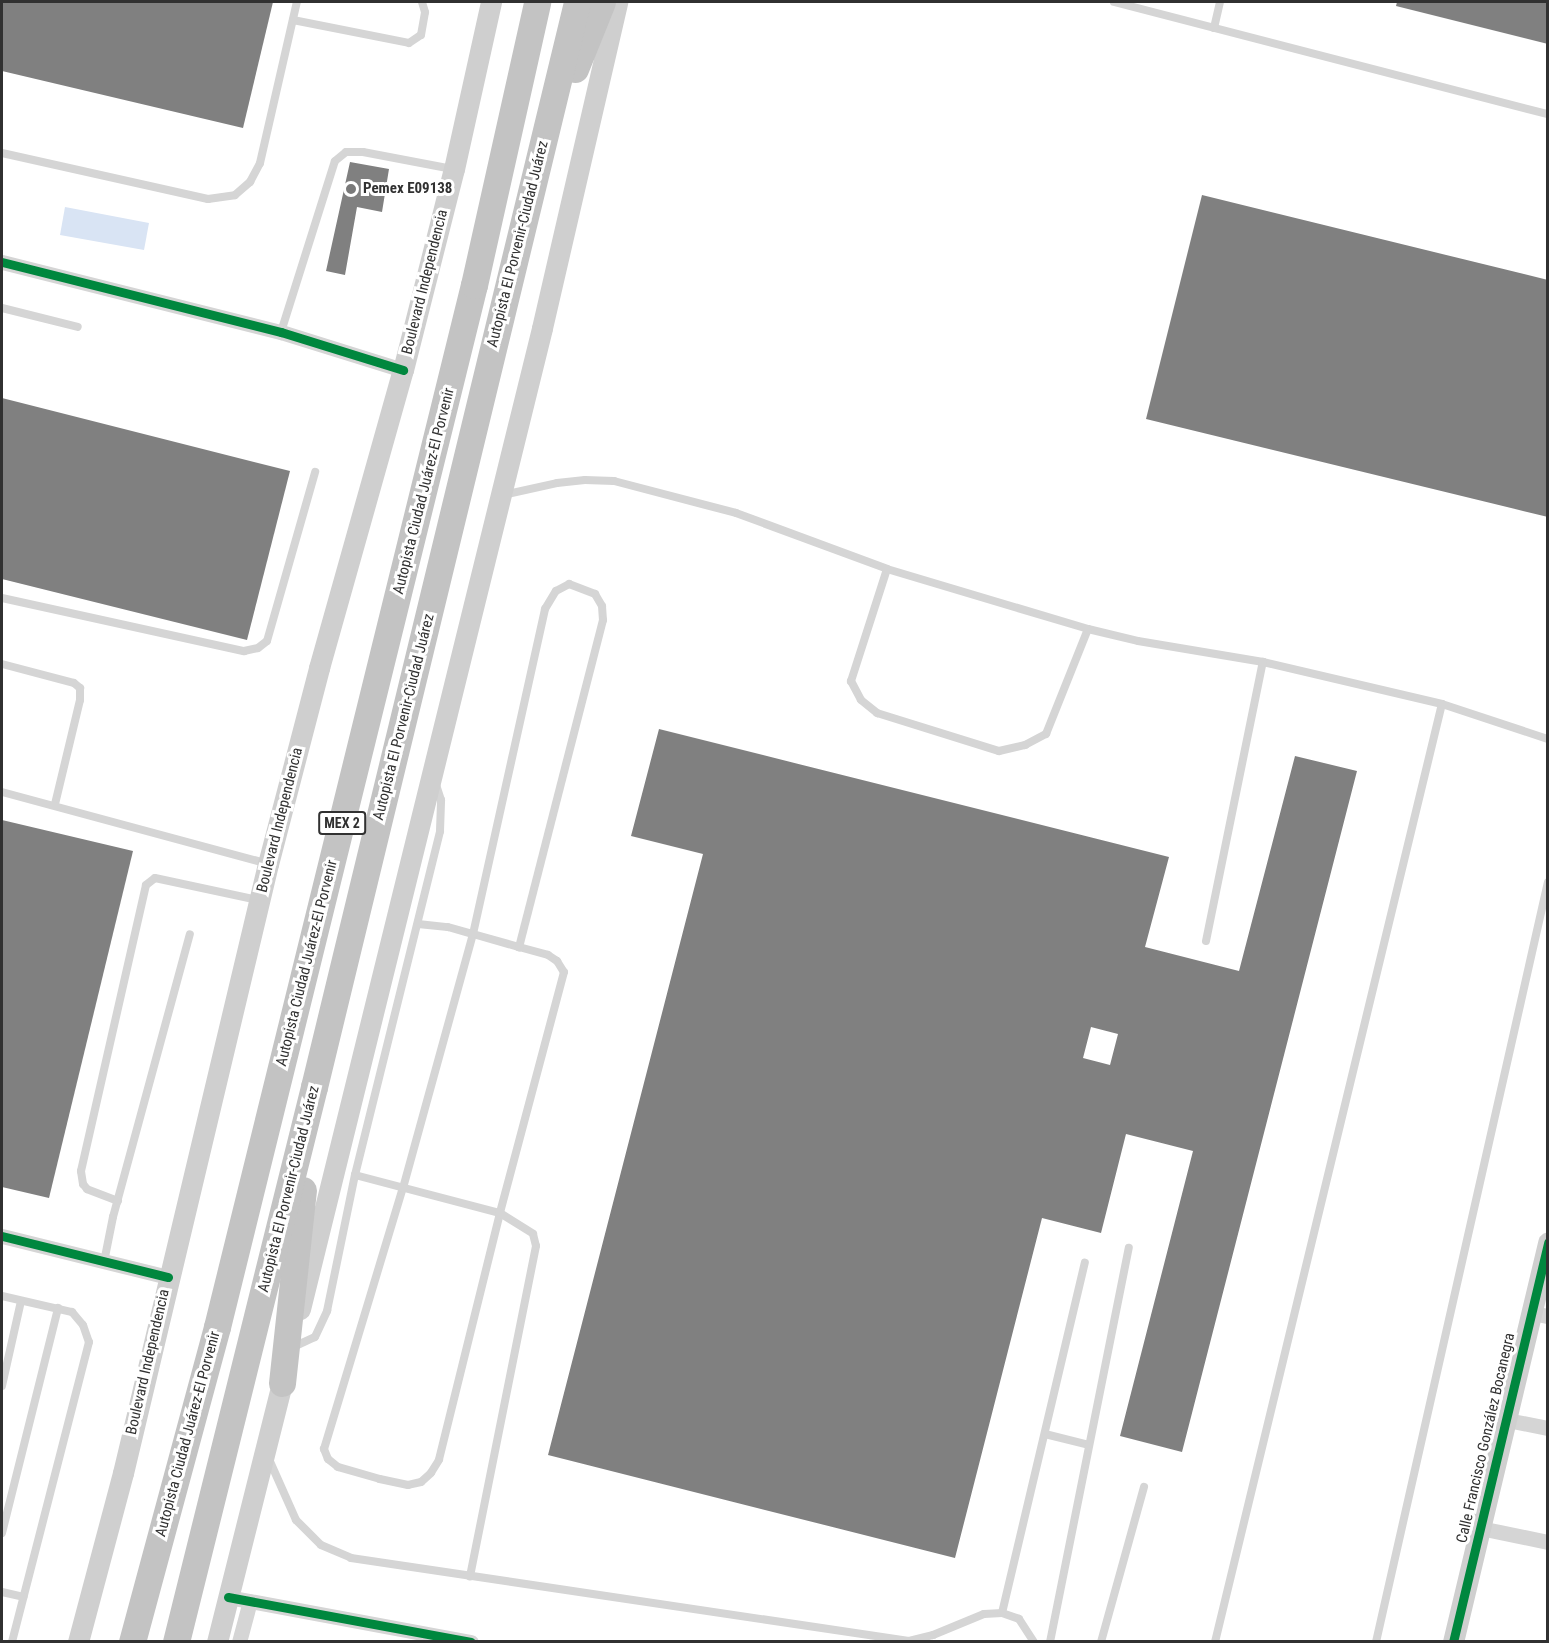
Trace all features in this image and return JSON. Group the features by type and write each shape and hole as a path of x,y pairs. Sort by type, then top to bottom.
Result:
{"highway":[{"path":"528,39 531,2"},
{"name":"Autopista Ciudad Juárez-El Porvenir","path":"132,1641 220,1315 460,343 537,2"},
{"name":"Autopista El Porvenir-Ciudad Juárez","path":"176,1641 314,1087 577,2"},
{"path":"538,159 602,2"},
{"path":"282,1383 314,1087"}],"main road":[{"name":"Boulevard Independencia","path":"78,1641 123,1473 268,864 322,657 403,370 454,169 491,2"},
{"path":"217,1641 501,495 617,2"},
{"name":"Calle Francisco González Bocanegra","path":"1453,1641 1507,1420 1540,1314 1548,1242"}],"street":[{"path":"2,262 281,332 403,370"},
{"path":"2,1236 168,1277"},
{"path":"1507,1420 1548,1428"},
{"path":"1480,1528 1548,1542"},
{"path":"228,1597 471,1641"},
{"path":"239,1641 250,1601"}],"lane":[{"path":"2,153 208,199 234,195 250,182 260,163 297,2"},
{"path":"293,20 409,43 421,35 425,12 422,2"},
{"path":"1114,2 1548,114"},
{"path":"1214,28 1220,2"},
{"path":"281,332 335,161 346,152 363,152 454,169"},
{"path":"2,308 78,327"},
{"path":"2,598 244,651 258,648 267,641 315,472"},
{"path":"501,495 557,483 585,480 614,481 736,513 887,569 1088,629 1138,641 1263,662 1442,704 1548,739"},
{"path":"887,569 851,681 861,700 877,713 999,751 1025,745 1046,734 1088,629"},
{"path":"418,924 448,927 473,934 519,947 548,955 564,972 500,1213 439,1460 431,1473 421,1482 408,1485 380,1479 338,1467 328,1459 324,1449 403,1188 473,934 545,609 556,591 569,584 595,594 602,606 603,620 519,947"},
{"path":"1206,941 1263,662"},
{"path":"2,664 74,683 80,688 80,700 55,804"},
{"path":"1215,1641 1442,704"},
{"path":"291,1348 315,1338 327,1311 355,1175 418,924 442,816 441,800 432,776"},
{"path":"2,792 55,804 216,852 268,864"},
{"path":"118,1200 87,1188 83,1184 81,1171 146,885 155,878 261,901"},
{"path":"1376,1641 1548,882"},
{"path":"104,1262 118,1200 189,934"},
{"path":"365,1041 387,1047"},
{"path":"355,1175 500,1213 533,1234 536,1246 470,1576"},
{"path":"1050,1641 1129,1248"},
{"path":"1002,1613 1085,1263"},
{"path":"2,1296 58,1308 79,1318 89,1342 12,1641"},
{"path":"2,1386 21,1301"},
{"path":"2,1533 58,1308"},
{"path":"1045,1434 1089,1445"},
{"path":"265,1450 296,1520 321,1545 351,1558 909,1641 933,1635 984,1614 1002,1613 1019,1619 1034,1641"},
{"path":"1101,1641 1144,1487"},
{"path":"2,1592 23,1597"}],"water":[{"path":"65,207 149,223 144,250 60,235"}],"building":[{"path":"2,2 273,2 243,128 2,71"},
{"path":"1397,2 1548,2 1548,44 1396,6"},
{"path":"350,162 389,169 382,212 357,207 345,275 326,271"},
{"path":"1202,195 1548,280 1548,517 1146,419"},
{"path":"2,398 290,471 247,640 2,579"},
{"path":"659,729 1169,857 1145,947 1239,971 1295,756 1357,771 1182,1452 1120,1436 1193,1151 1126,1134 1101,1233 1042,1218 955,1558 548,1455 703,854 631,836","holes":["1091,1027 1118,1034 1110,1065 1083,1058"]},
{"path":"2,820 133,851 49,1198 2,1187"}],"cycle path":[{"path":"2,262 281,332 403,370"},
{"path":"2,1236 168,1277"},
{"path":"1453,1642 1548,1242"},
{"path":"228,1597 471,1642"}],"place":[{"name":"Pemex E09138","path":"351,189"}]}
